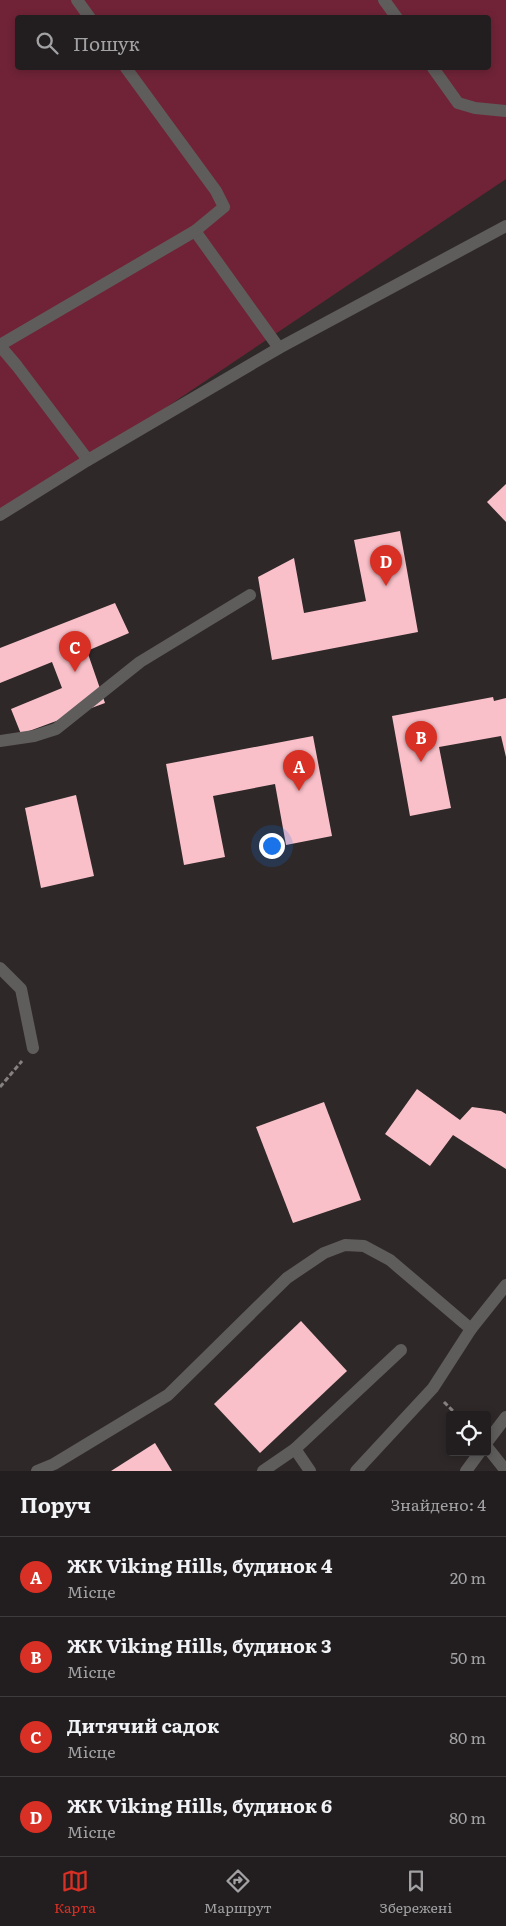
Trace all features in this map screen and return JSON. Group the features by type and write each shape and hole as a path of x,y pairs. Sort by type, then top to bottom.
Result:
{"street":[{"path":"77,0 88,15"},
{"path":"384,0 395,15"},
{"path":"88,460 0,345 195,231 222,210 224,206 216,192 127,70"},
{"path":"434,70 458,103 475,108 506,111"},
{"path":"0,515 88,460 278,348 506,226"},
{"path":"195,231 278,348"},
{"path":"0,741 34,736 56,729 140,662 250,595"},
{"path":"0,968 21,989 34,1048"},
{"path":"37,1471 54,1464 168,1395 287,1278 324,1253 345,1245 364,1246 390,1260 471,1329"},
{"path":"356,1471 432,1388 471,1329 506,1285"},
{"path":"264,1471 295,1450 401,1350"},
{"path":"491,1437 506,1417"},
{"path":"295,1450 310,1471"},
{"path":"491,1452 506,1471"},
{"path":"466,1471 477,1456"}],"path":[{"path":"0,1087 34,1048"},
{"path":"440,1398 453,1411"}],"shaded area":[{"path":"0,0 506,0 506,179 0,519"}],"building":[{"path":"506,484 506,522 487,502"},
{"path":"400,531 418,632 272,660 258,577 294,558 304,613 366,601 354,540"},
{"path":"115,603 129,633 87,651 105,703 21,734 11,709 62,688 52,662 0,683 0,648"},
{"path":"493,697 494,701 506,698 506,757 501,736 439,747 451,808 410,816 392,716"},
{"path":"313,736 332,836 286,845 275,784 213,796 225,857 184,865 166,764"},
{"path":"76,795 94,876 41,888 25,808"},
{"path":"417,1089 460,1120 472,1107 501,1111 506,1114 506,1169 453,1135 430,1166 385,1134"},
{"path":"324,1102 361,1200 293,1223 256,1127"},
{"path":"301,1321 347,1371 260,1453 214,1404"},
{"path":"155,1443 172,1471 111,1471"}],"place":[{"name":"ЖК Viking Hills, будинок 6","path":"386,586"},
{"name":"Дитячий садок","path":"75,672"},
{"name":"ЖК Viking Hills, будинок 3","path":"421,762"},
{"name":"ЖК Viking Hills, будинок 4","path":"299,791"}]}
